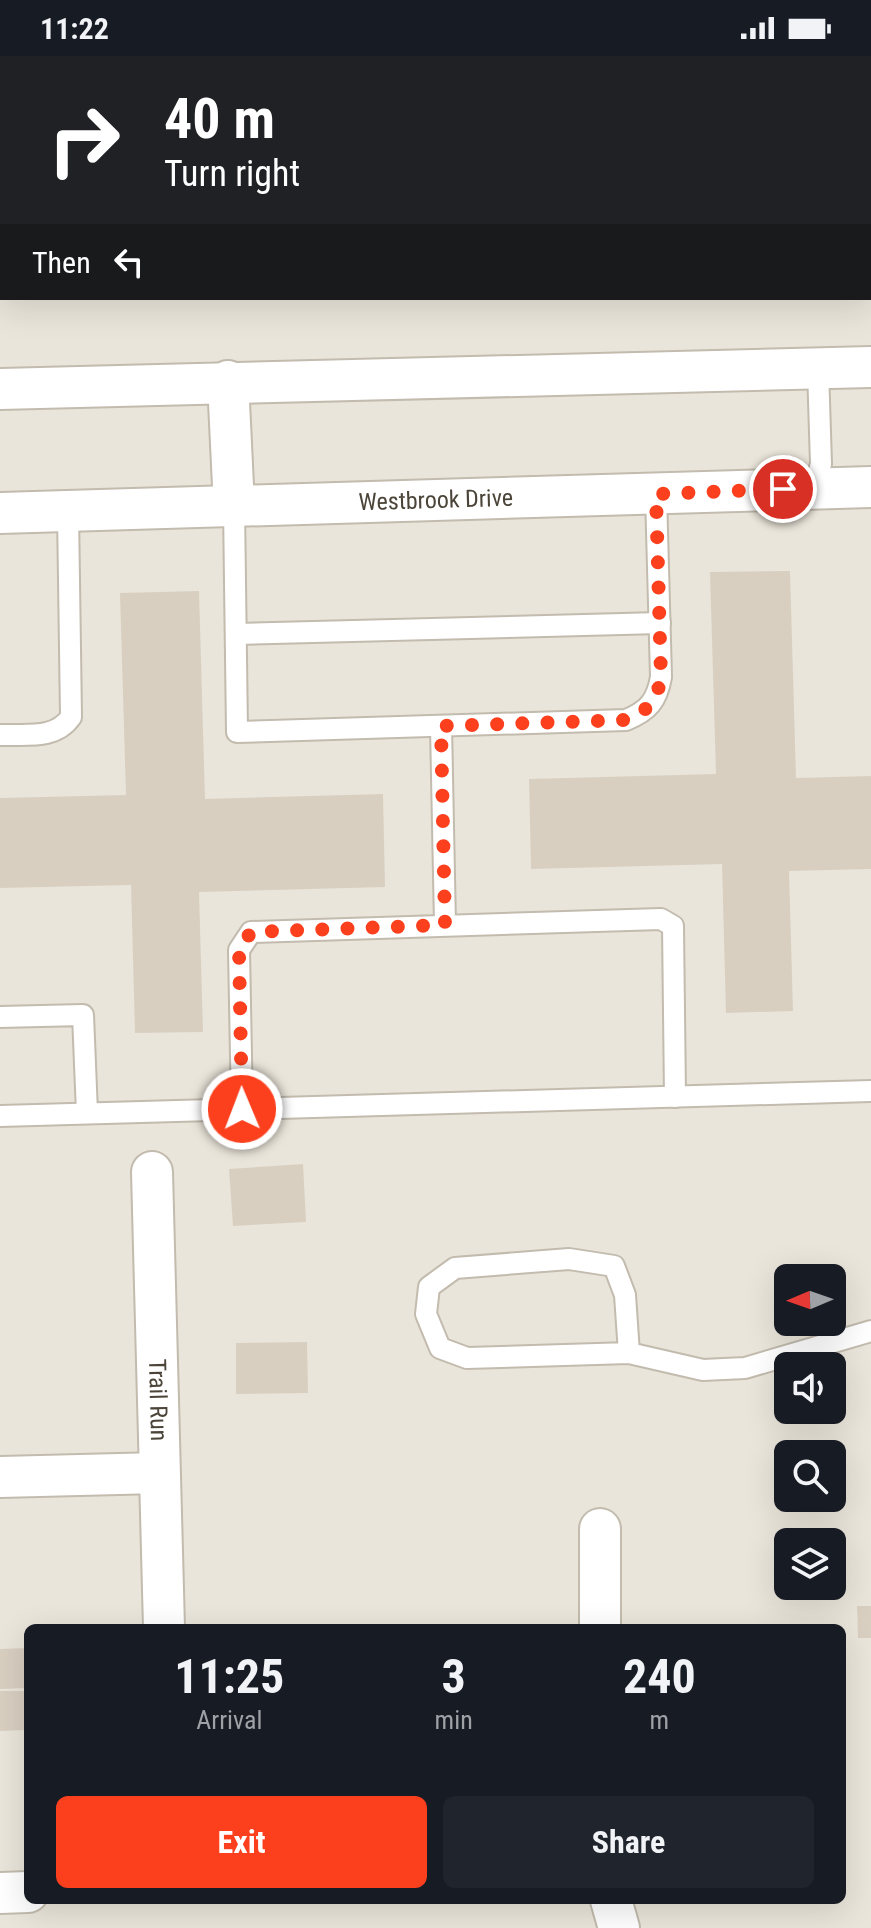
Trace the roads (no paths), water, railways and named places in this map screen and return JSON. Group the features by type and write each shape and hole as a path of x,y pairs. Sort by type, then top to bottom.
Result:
{"street":[{"path":"0,389 871,367"},
{"path":"228,381 234,507"},
{"name":"Westbrook Drive","path":"0,513 871,487"},
{"name":"Trail Run","path":"152,1172 164,1624"},
{"path":"0,1477 159,1473"},
{"path":"600,1529 600,1624"},
{"path":"0,1893 24,1892"},
{"path":"612,1904 619,1928"}],"lane":[{"path":"814,488 821,464 818,369"},
{"path":"234,507 237,732 441,726 626,720 644,713 659,689 656,494"},
{"path":"0,735 53,733 71,717 68,512"},
{"path":"236,634 660,623"},
{"path":"441,726 445,925"},
{"path":"242,1109 239,950 251,932 661,919 673,926 675,1097"},
{"path":"0,1017 83,1015 87,1113"},
{"path":"0,1116 871,1091"},
{"path":"629,1353 625,1295 614,1266 569,1259 455,1268 429,1287 426,1314 440,1348 467,1358 629,1353 703,1370 745,1368 871,1331"}]}
